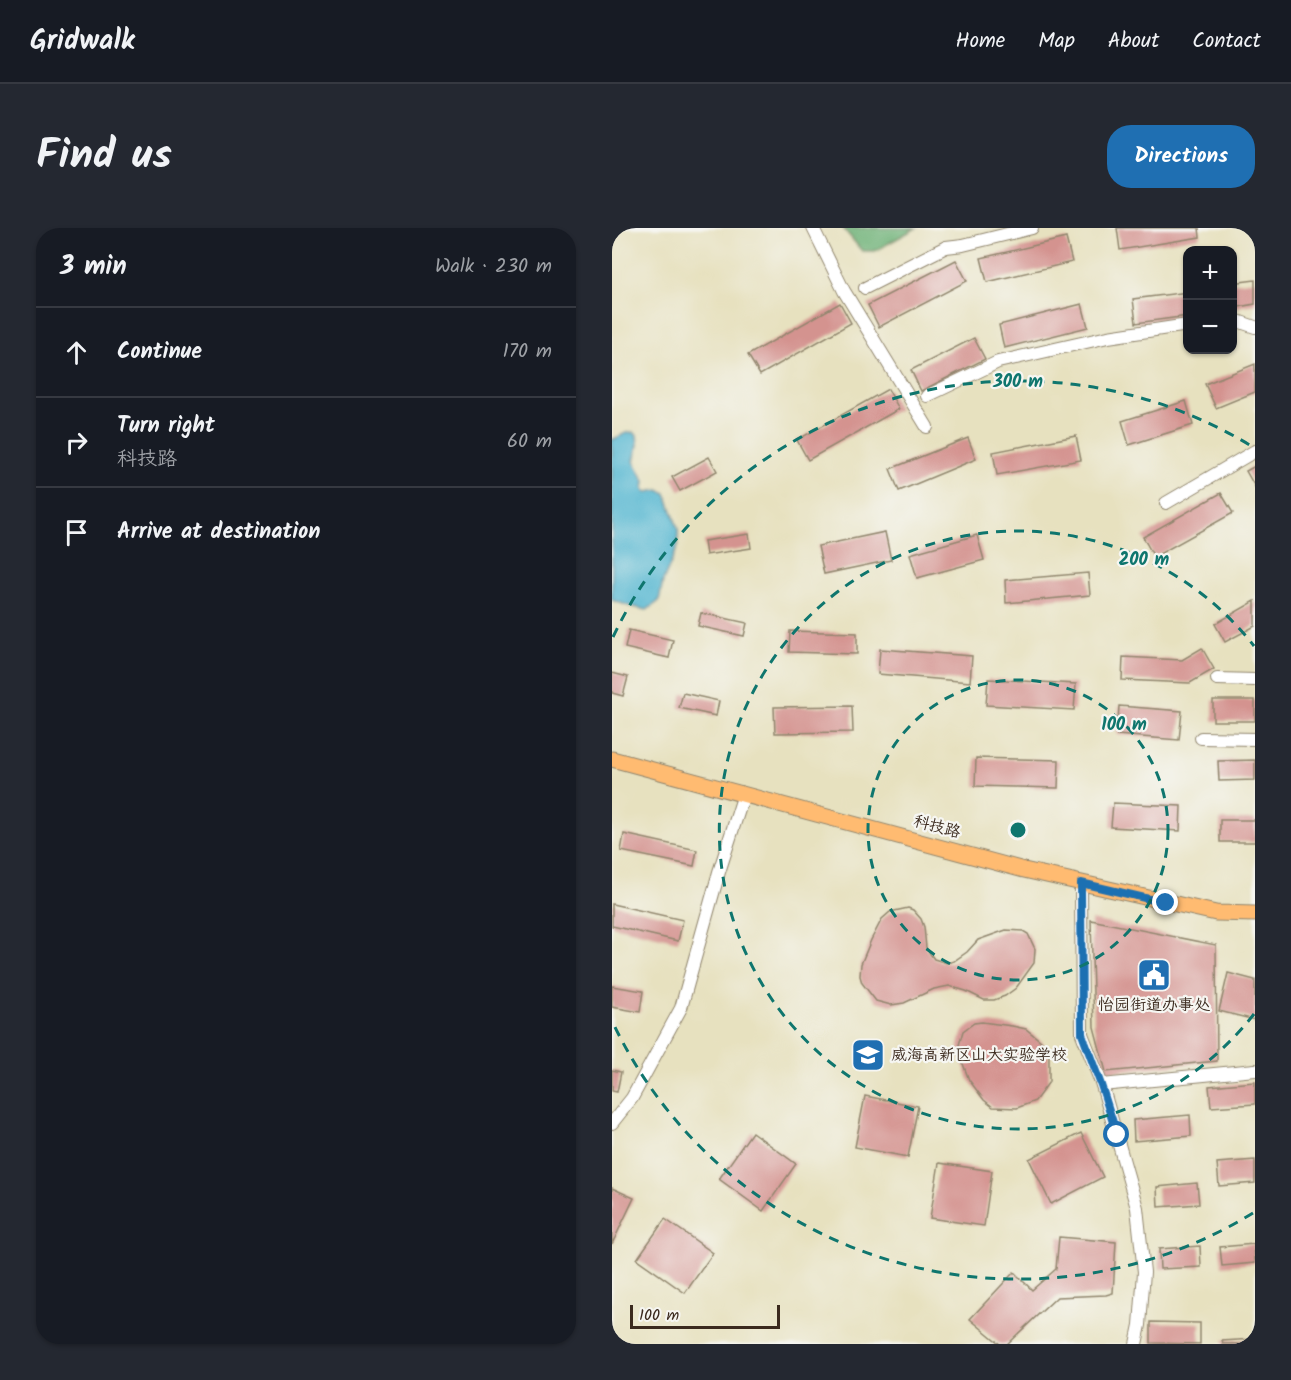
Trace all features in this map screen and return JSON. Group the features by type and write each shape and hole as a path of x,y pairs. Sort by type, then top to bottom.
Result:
{"main road":[{"name":"科技路","path":"612,759 1024,870 1216,914 1255,914"}],"street":[{"path":"813,228 844,291 927,427"},
{"path":"865,288 946,247 1032,228"},
{"path":"1237,320 1255,327"},
{"path":"927,396 998,362 1108,336 1183,326"},
{"path":"1166,503 1255,451"},
{"path":"1216,679 1255,680"},
{"path":"1201,738 1255,739"},
{"path":"612,1123 632,1098 681,1008 719,872 744,794"},
{"path":"1081,883 1082,1034 1101,1085 1137,1208 1144,1272 1140,1326 1136,1344"},
{"path":"1101,1085 1255,1070"}],"green space":[{"path":"843,228 916,228 875,251 862,251"}],"water":[{"path":"633,432 637,435 638,445 634,461 645,481 644,489 647,492 659,490 666,493 678,529 678,546 663,581 659,601 647,610 612,600 612,440"}],"building":[{"path":"1117,228 1199,228 1200,237 1120,250"},
{"path":"1066,238 1072,262 987,282 981,258"},
{"path":"956,260 967,281 879,327 868,305"},
{"path":"1255,280 1255,304 1237,307 1237,282"},
{"path":"1183,293 1183,317 1136,323 1133,299"},
{"path":"840,303 851,323 760,375 748,355"},
{"path":"1082,304 1088,327 1004,348 999,325"},
{"path":"974,338 985,359 921,391 911,370"},
{"path":"1255,364 1255,392 1216,408 1205,384"},
{"path":"888,389 899,409 808,460 797,440"},
{"path":"1186,401 1193,425 1129,445 1122,421"},
{"path":"1076,436 1081,460 997,475 993,452"},
{"path":"968,438 976,459 899,491 890,469"},
{"path":"709,457 717,471 680,491 672,477"},
{"path":"1255,466 1255,487 1246,471"},
{"path":"1221,493 1233,513 1154,557 1143,537"},
{"path":"885,532 891,560 824,574 818,546"},
{"path":"749,534 751,548 706,555 704,541"},
{"path":"977,535 984,560 917,578 910,554"},
{"path":"1088,573 1090,595 1006,603 1005,580"},
{"path":"1255,601 1255,626 1225,642 1215,624"},
{"path":"701,613 747,623 744,636 698,626"},
{"path":"629,630 673,640 669,658 625,648"},
{"path":"790,631 857,633 857,654 789,652"},
{"path":"1202,648 1214,669 1190,683 1122,680 1123,657 1182,660"},
{"path":"880,649 972,656 970,682 878,674"},
{"path":"612,673 628,677 623,696 612,693"},
{"path":"988,679 1076,684 1074,710 986,705"},
{"path":"683,693 719,701 716,716 679,708"},
{"path":"1213,700 1255,700 1255,721 1213,721"},
{"path":"852,706 853,732 775,733 774,707"},
{"path":"1119,706 1182,711 1179,740 1117,735"},
{"path":"976,758 1059,760 1058,788 975,786"},
{"path":"1255,760 1255,780 1219,781 1218,761"},
{"path":"1113,803 1181,806 1180,831 1111,827"},
{"path":"1220,820 1255,820 1255,842 1220,842"},
{"path":"624,834 697,850 694,866 621,851"},
{"path":"612,904 683,920 678,941 612,926"},
{"path":"908,908 921,919 926,948 934,959 947,963 954,961 978,940 1006,930 1023,931 1028,934 1035,949 1034,963 1016,988 994,1000 984,1000 949,986 934,989 904,1003 891,1005 876,1001 862,983 861,964 882,919 890,912"},
{"name":"怡园街道办事处","path":"1091,920 1216,945 1217,1061 1106,1072 1094,1027"},
{"path":"1228,973 1255,980 1255,1020 1219,1011"},
{"path":"612,986 643,991 640,1012 612,1007"},
{"path":"982,1022 1026,1029 1042,1042 1049,1056 1049,1082 1035,1101 1017,1108 993,1107 984,1100 969,1080 959,1053 959,1045 963,1031 974,1023"},
{"path":"612,1070 621,1072 617,1092 612,1091"},
{"path":"1255,1082 1255,1104 1211,1107 1209,1086"},
{"path":"865,1096 918,1106 908,1157 855,1147"},
{"path":"1190,1115 1191,1136 1134,1141 1133,1120"},
{"path":"752,1132 796,1164 763,1211 719,1179"},
{"path":"1081,1133 1103,1177 1051,1204 1029,1159"},
{"path":"1255,1160 1255,1183 1219,1186 1217,1163"},
{"path":"939,1163 992,1171 984,1226 930,1218"},
{"path":"1197,1183 1199,1204 1158,1207 1157,1187"},
{"path":"612,1188 634,1198 612,1244"},
{"path":"665,1219 713,1253 685,1293 637,1259"},
{"path":"1059,1237 1116,1242 1113,1293 1057,1297 1007,1344 1000,1344 970,1319 1014,1272 1032,1290 1056,1269"},
{"path":"1254,1244 1255,1263 1222,1266 1220,1247"},
{"path":"1200,1246 1201,1267 1160,1269 1159,1249"},
{"path":"1151,1322 1200,1323 1200,1344 1151,1343"},
{"path":"1255,1339 1255,1344 1223,1344 1222,1341"}],"place":[{"name":"怡园街道办事处","path":"1154,975"},
{"name":"威海高新区山大实验学校","path":"868,1055"}],"route":[{"path":"1117,1135 1082,1034 1081,883 1166,903"}]}
